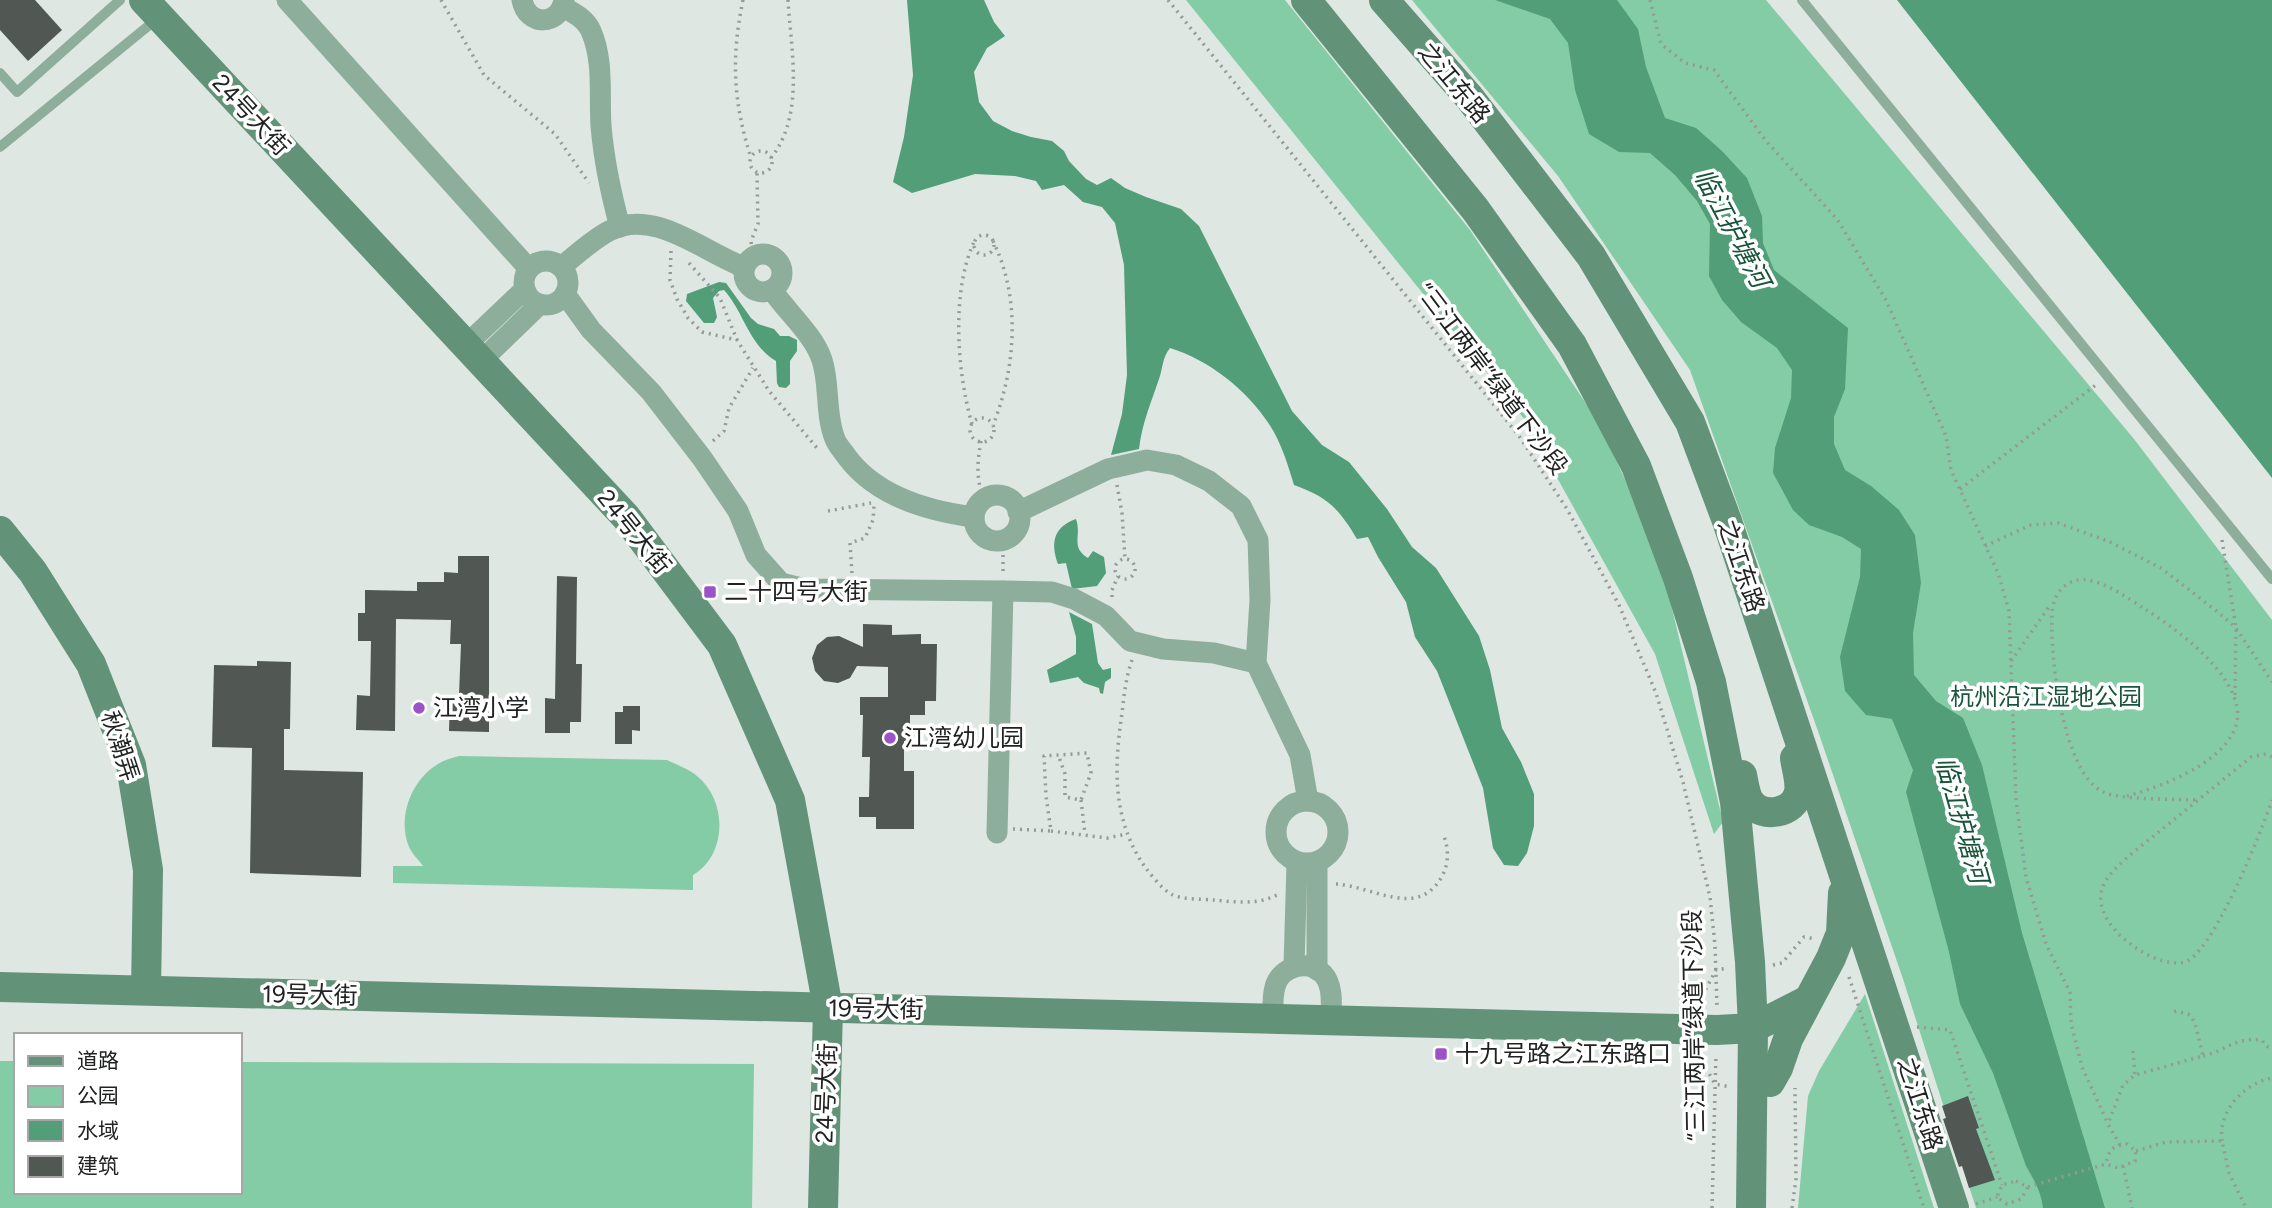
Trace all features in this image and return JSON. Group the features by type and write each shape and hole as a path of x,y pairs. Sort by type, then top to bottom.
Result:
{"street":[{"path":"287,0 531,288 554,303 565,294 568,280 561,267 541,261 531,288 473,353"},
{"path":"522,0 530,16 542,21 555,18 564,3 590,27 597,52 601,125 620,227"},
{"path":"1306,0 1475,209 1572,345 1636,466 1678,578 1711,682 1735,802 1750,962 1753,1028 1751,1208"},
{"name":"之江东路","path":"1384,0 1468,97 1591,256 1690,422 1727,521 1841,864 1964,1206"},
{"name":"24号大街","path":"152,8 626,517 722,645 790,800 828,1008 823,1208"},
{"path":"561,267 610,230 636,222 687,237 722,259 748,262 764,253 770,255 780,263 783,275 781,281 772,290 760,293 748,286 745,280 748,262"},
{"path":"772,290 805,331 822,359 835,440 859,472 893,495 945,513 979,508 994,496 1002,496 1015,505 1018,512 1020,519 1015,532 996,541 983,536 978,531 979,508"},
{"path":"565,294 592,330 651,392 697,451 737,511 757,555 781,583 805,589 1052,592 1074,599 1106,616 1130,641 1163,649 1214,653 1256,663"},
{"path":"1018,512 1112,468 1147,460 1175,465 1209,481 1241,506 1258,540 1256,663 1300,755 1308,801"},
{"name":"秋潮弄","path":"0,531 33,572 91,664 131,765 148,870 146,990"},
{"path":"997,831 1003,591"},
{"path":"1701,651 1715,664 1727,701 1748,800 1759,811 1768,814 1791,805 1799,792 1791,715"},
{"path":"1294,966 1307,874 1333,849 1338,828 1328,809 1308,801 1289,806 1282,813 1275,832 1281,851 1307,874 1317,970"},
{"path":"1768,1208 1783,1087 1806,1002 1841,933 1841,864"},
{"path":"1273,1020 1275,986 1283,973 1294,966 1312,967 1323,974 1331,990 1331,1021"},
{"name":"19号大街","path":"0,987 1273,1020 1717,1030 1753,1028"},
{"path":"1753,1028 1806,1002"},
{"path":"1753,1028 1783,1087"}],"lane":[{"path":"0,73 17,92 120,0"},
{"path":"1802,0 2272,579"},
{"path":"0,147 152,8"}],"path":[{"path":"441,0 484,75 555,134 594,191 614,204"},
{"path":"743,0 734,60 735,93 751,168 757,173 758,224 751,242 748,262"},
{"path":"771,158 783,143 789,124 792,69 788,0"},
{"name":"“三江两岸”绿道下沙段","path":"1168,0 1520,436 1567,509 1619,605 1656,693 1683,782 1710,897 1716,945 1717,1030 1712,1208"},
{"path":"1650,0 1661,44 1685,63 1714,70 1766,141 1837,219 1886,300 1946,436 1951,470 1998,573 2009,611 2016,800 2026,877 2046,944 2070,992 2071,1023 2082,1068 2120,1145"},
{"path":"751,158 756,152 763,151 771,158 772,165 768,171 757,173"},
{"path":"984,235 993,241 1003,262 1011,311 1006,385 993,425 992,437 981,441 972,435 960,335 964,272 974,242 984,235"},
{"path":"974,242 976,251 984,255 992,250 993,241"},
{"path":"682,254 671,249 670,280 688,318 702,332 737,340"},
{"path":"688,261 720,298 737,340 753,368 782,408 818,450"},
{"path":"697,451 709,445 724,431 729,408 753,368"},
{"path":"1960,489 2107,376"},
{"path":"972,424 977,419 985,418 993,425"},
{"path":"979,508 976,462 981,441"},
{"path":"1112,468 1122,513 1125,559"},
{"path":"864,497 874,502"},
{"path":"855,589 850,543 865,538 873,520 874,502"},
{"path":"828,511 874,502"},
{"path":"2127,796 2155,789 2210,759 2227,743 2235,729 2238,715 2235,698 2236,628 2217,511"},
{"path":"1985,546 2031,525 2058,523 2108,541 2161,568 2236,628 2272,682"},
{"path":"1003,540 1003,591"},
{"path":"1125,559 1131,561 1135,567 1134,573 1127,579 1121,578 1116,570 1117,564 1125,559"},
{"path":"2011,661 2061,589 2077,580 2098,583 2169,624 2200,652 2223,678 2235,698"},
{"path":"2052,603 2054,673 2060,710 2074,753 2085,776 2103,792 2198,800"},
{"path":"1138,643 1128,671 1116,768 1118,802 1127,834 1137,854 1154,879 1172,895 1232,902 1266,901 1307,874 1410,900 1424,896 1437,884 1446,869 1449,849 1444,836"},
{"path":"1051,831 1044,756 1087,754 1091,773 1081,800 1085,834"},
{"path":"2272,757 2266,754 2251,757 2134,853 2106,880 2099,895 2106,920 2125,941 2154,957 2177,964 2190,960 2207,940 2246,866 2272,800"},
{"path":"1059,757 1065,774 1065,797 1081,800"},
{"path":"997,831 1051,831 1107,838 1127,834"},
{"path":"1764,967 1782,963 1804,937 1816,939"},
{"path":"1699,1002 1716,970 1730,967"},
{"path":"1849,977 1924,1208"},
{"path":"2170,1013 2177,1011 2190,1015 2195,1023 2203,1056"},
{"path":"1915,1027 1950,1030 2002,1185 1997,1197"},
{"path":"2108,1124 2123,1084 2135,1075 2216,1053 2239,1040 2262,1040 2272,1050"},
{"path":"2133,1051 2135,1075"},
{"path":"1699,1056 1715,1084 1740,1089"},
{"path":"2246,1208 2230,1173 2221,1130 2227,1110 2242,1092 2272,1078"},
{"path":"1783,1087 1797,1153 1792,1208"},
{"path":"2106,1164 2109,1151 2115,1145 2127,1144 2136,1150 2166,1142 2222,1141"},
{"path":"1997,1197 2007,1204 2021,1199 2028,1187 2034,1185 2106,1164 2118,1168 2135,1161 2136,1150"},
{"path":"2123,1166 2132,1208"},
{"path":"2002,1185 2016,1181 2028,1187"},
{"path":"1964,1206 1997,1197"}],"green space":[{"path":"1186,0 1285,0 1470,230 1599,423 1659,554 1723,822 1714,834 1655,654 1525,420"},
{"name":"杭州沿江湿地公园","path":"1412,0 1766,0 2134,439 2272,620 2272,1208 1976,1208 1903,979 1690,370 1558,176"},
{"path":"459,756 667,760 694,774 714,799 719,827 712,855 693,875 693,890 393,883 393,866 423,866 410,850 406,836 406,812 414,790 429,771 443,761"},
{"path":"1865,994 1934,1208 1798,1208 1808,1096 1819,1071"},
{"path":"0,1061 14,1061 14,1194 242,1194 242,1062 754,1064 752,1208 0,1208"}],"water":[{"path":"907,0 984,0 994,22 1005,36 987,48 974,72 979,102 993,121 1012,131 1052,141 1064,151 1069,161 1086,179 1097,185 1111,178 1125,188 1181,209 1199,226 1292,411 1322,445 1349,462 1387,509 1412,547 1436,568 1479,636 1490,670 1502,728 1521,762 1534,794 1534,826 1527,853 1518,866 1504,865 1493,848 1483,788 1437,671 1415,637 1406,602 1368,537 1357,539 1332,505 1316,494 1294,485 1277,438 1250,399 1213,368 1170,348 1147,413 1139,449 1111,455 1122,414 1127,375 1124,265 1115,223 1102,207 1083,202 1064,185 1042,190 1036,181 1015,176 975,174 912,193 893,182 904,137 913,75"},
{"name":"临江护塘河","path":"1495,0 1617,0 1638,29 1646,67 1665,118 1696,128 1747,178 1762,216 1763,243 1774,270 1848,328 1845,389 1834,417 1834,444 1845,470 1871,486 1899,510 1915,535 1921,583 1913,633 1914,675 1936,701 1963,718 1982,765 2022,933 2105,1208 2043,1208 2039,1191 2026,1166 1993,1073 1960,1004 1949,952 1906,792 1913,770 1892,719 1866,715 1845,691 1840,657 1860,577 1861,549 1842,537 1809,525 1793,510 1773,473 1775,448 1791,398 1792,370 1777,348 1741,322 1722,300 1709,276 1710,224 1697,201 1675,175 1650,153 1619,152 1589,134 1575,90 1568,43 1550,19"},
{"path":"1897,0 2272,0 2272,478"},
{"path":"719,282 726,283 758,324 774,329 780,336 797,340 797,351 790,361 790,384 786,388 779,387 777,383 776,361 759,346 724,290 719,291 713,298 717,317 714,323 704,323 686,301 687,294"},
{"path":"1076,519 1079,550 1088,558 1093,551 1104,557 1106,573 1097,586 1072,589 1066,563 1058,564 1054,549 1056,536 1063,526"},
{"path":"1069,612 1092,624 1098,663 1103,670 1111,668 1111,678 1105,682 1103,694 1099,688 1084,683 1078,677 1050,683 1047,670 1076,654 1076,637"}],"building":[{"path":"0,0 35,0 62,30 28,61 0,30"},
{"path":"458,556 489,556 489,732 449,731 450,695 459,695 461,644 450,644 451,620 396,619 395,731 356,730 357,695 370,696 371,641 358,641 358,613 365,613 365,590 417,591 417,582 444,582 444,572 458,573"},
{"path":"557,576 577,577 576,664 582,664 581,722 570,722 570,733 545,733 545,698 555,699"},
{"path":"863,624 892,625 892,635 921,634 921,644 937,644 936,701 925,701 925,715 910,715 910,741 904,741 904,771 914,771 914,829 876,829 876,817 859,817 859,797 869,797 870,757 862,757 863,715 860,715 860,697 888,697 888,667 857,666 850,678 838,683 824,681 815,671 812,658 817,645 827,637 839,636 863,647"},
{"path":"257,661 291,662 290,729 284,729 284,770 363,772 361,877 250,873 252,748 212,747 214,665 257,666"},
{"path":"623,706 640,706 640,731 632,730 632,744 615,744 615,712 623,712"},
{"path":"1968,1096 1979,1128 1976,1129 1995,1180 1969,1188 1943,1119 1946,1118 1942,1106"}],"place":[{"name":"二十四号大街","path":"710,592"},
{"name":"江湾小学","path":"419,708"},
{"name":"江湾幼儿园","path":"890,738"},
{"name":"十九号路之江东路口","path":"1441,1054"}]}
